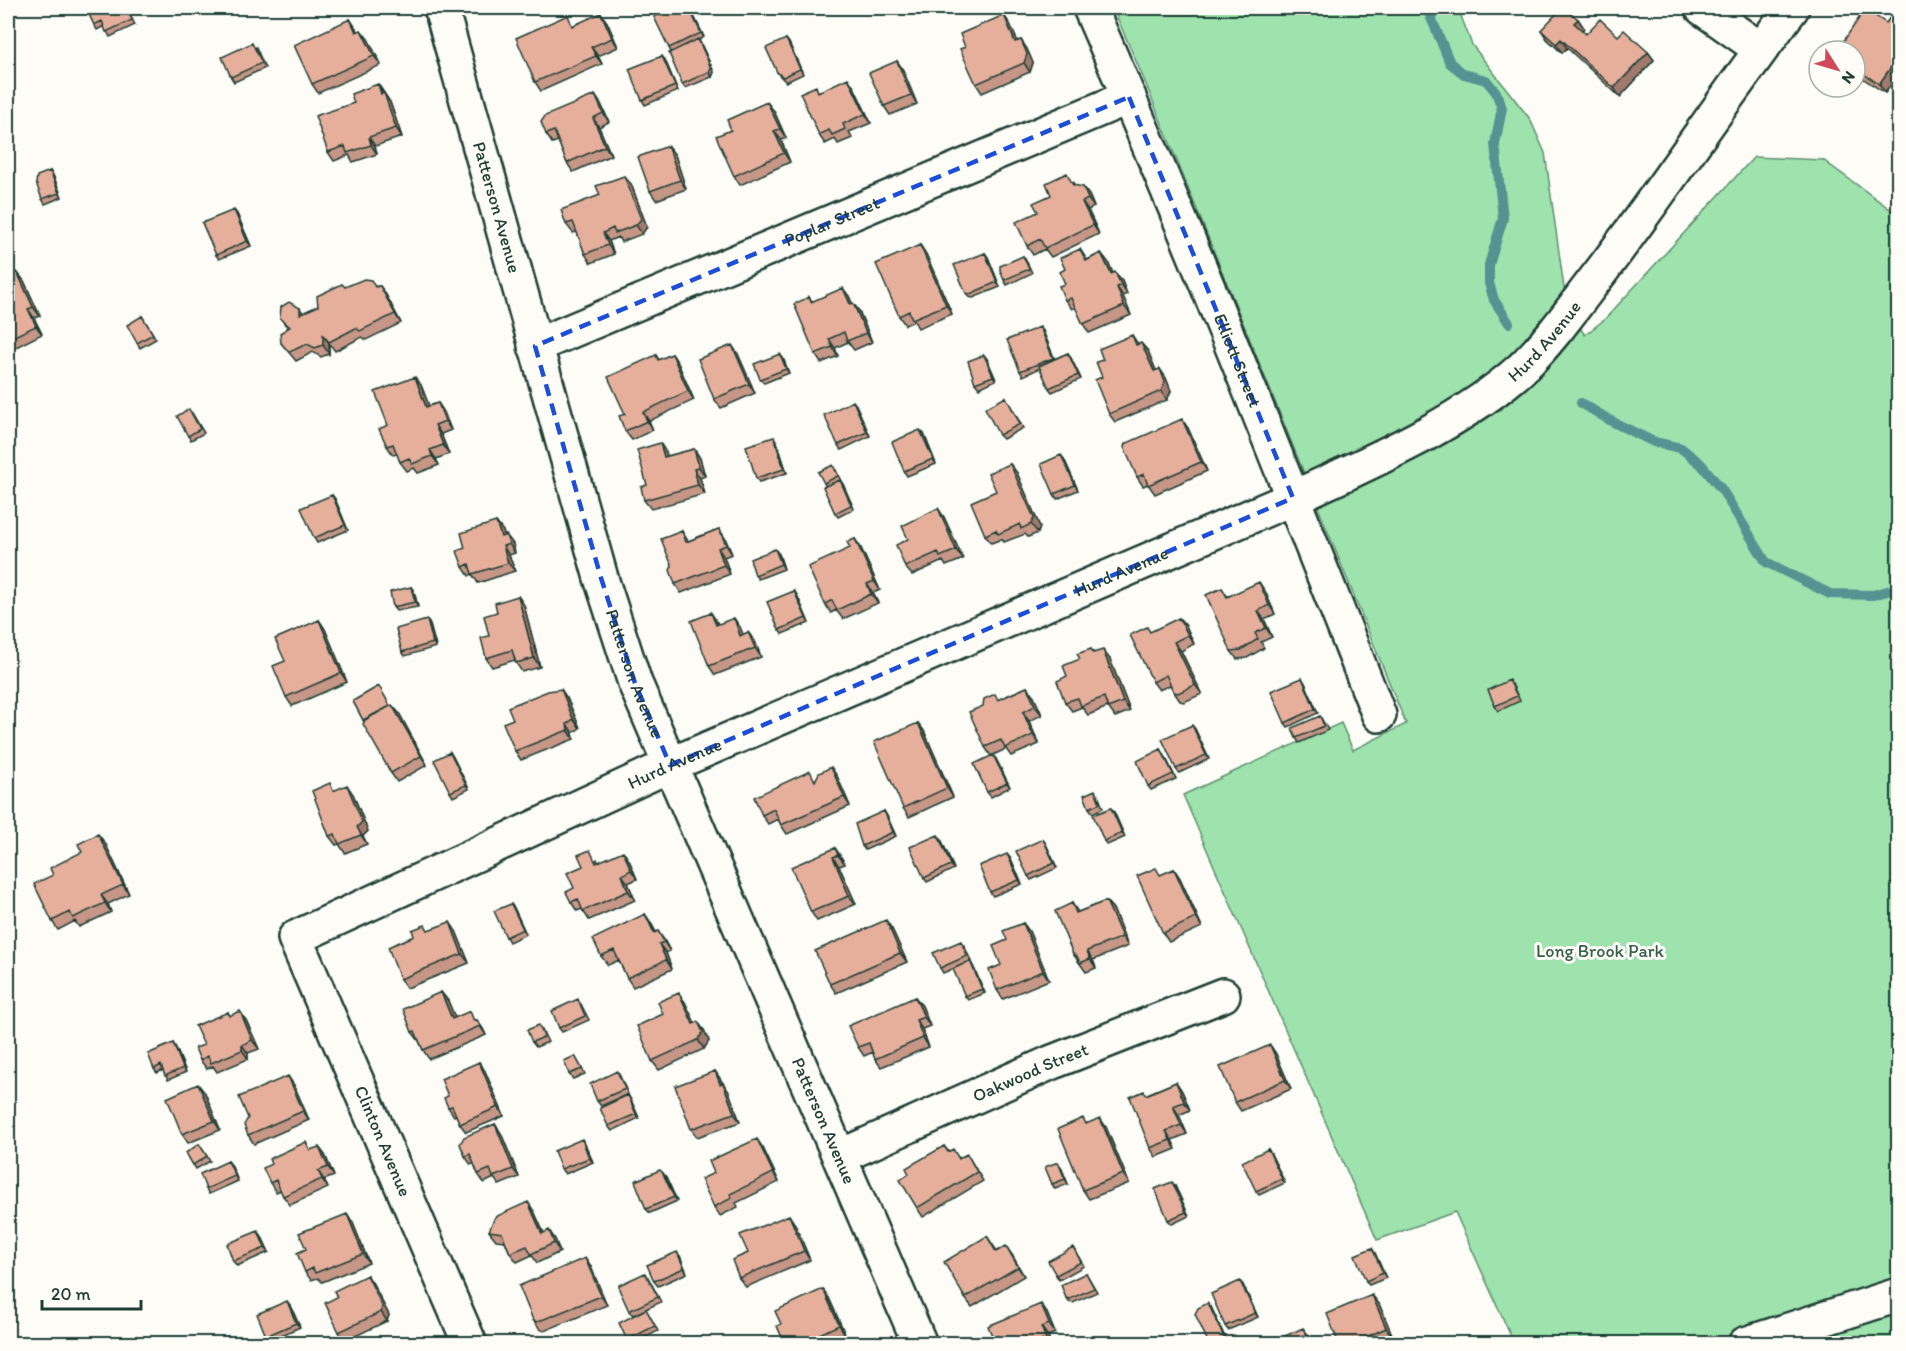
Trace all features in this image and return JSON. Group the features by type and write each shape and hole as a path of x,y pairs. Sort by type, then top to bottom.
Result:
{"street":[{"name":"Patterson Avenue","path":"441,8 601,578 635,683 920,1344"},
{"name":"Elliott Street","path":"1090,8 1129,97 1293,498 1379,715"},
{"path":"1702,8 1760,49"},
{"name":"Hurd Avenue","path":"295,938 670,765 1293,498 1381,457 1436,428 1502,384 1522,367 1563,320 1622,244 1760,49 1792,8"},
{"name":"Poplar Street","path":"535,345 1129,97"},
{"name":"Clinton Avenue","path":"295,938 470,1344"},
{"name":"Oakwood Street","path":"840,1156 1050,1063 1222,995"},
{"path":"1745,1344 1899,1295"}],"highlighted area":[{"path":"1129,97 1293,498 670,765 635,683 601,578 535,346"}],"green space":[{"name":"Long Brook Park","path":"1113,8 1458,8 1472,45 1530,119 1545,153 1567,309 1585,335 1605,319 1754,157 1823,160 1898,215 1898,1343 1514,1343 1455,1212 1377,1240 1183,795 1341,723 1353,750 1406,724"}],"building":[{"path":"86,8 126,8 132,20 106,32 102,21 94,25"},
{"path":"674,8 689,8 701,33 669,48 654,17"},
{"path":"1562,8 1578,19 1574,23 1586,34 1600,19 1618,36 1624,30 1648,52 1614,88 1561,39 1556,44 1541,30"},
{"path":"1899,8 1899,29 1897,31 1899,32 1899,56 1879,84 1867,76 1867,39 1845,39 1865,9 1886,23"},
{"path":"601,13 612,38 591,47 596,56 535,82 516,38 568,15 572,26"},
{"path":"1004,15 1015,42 1021,40 1027,54 1024,63 976,84 960,49 965,47 960,34"},
{"path":"350,19 356,32 361,30 374,56 312,84 294,45"},
{"path":"698,39 711,68 709,72 682,84 669,53"},
{"path":"786,39 800,69 783,77 777,72 766,48"},
{"path":"252,43 262,63 231,77 222,57"},
{"path":"662,56 675,86 642,100 629,69"},
{"path":"897,61 911,95 884,106 869,73"},
{"path":"848,78 865,114 843,124 845,129 832,135 829,130 819,135 800,93 816,86 818,92"},
{"path":"378,84 381,94 384,93 396,128 369,137 371,145 347,153 345,146 328,152 315,116 354,103 351,94"},
{"path":"595,95 603,113 593,118 605,146 567,163 554,131 546,134 541,122 545,116"},
{"path":"767,102 780,129 774,131 784,153 734,176 716,136 731,130 727,120"},
{"path":"668,146 680,180 650,191 638,157"},
{"path":"50,171 59,193 42,199 36,183 37,176"},
{"path":"1067,173 1073,185 1083,187 1088,199 1082,202 1093,225 1045,248 1040,239 1027,246 1016,222 1038,212 1033,203 1051,195 1046,183"},
{"path":"624,176 641,219 636,225 615,233 613,228 603,233 608,245 585,254 573,222 566,224 561,210 600,195 596,186"},
{"path":"234,210 247,241 216,255 202,223"},
{"path":"920,245 946,305 912,319 909,311 899,316 876,264"},
{"path":"1080,249 1086,261 1101,253 1111,274 1115,272 1121,285 1117,287 1124,306 1083,324 1071,298 1065,300 1059,286 1065,284 1060,272 1065,269 1060,258"},
{"path":"985,253 997,282 970,294 966,293 954,265"},
{"path":"1023,256 1029,269 1004,280 1000,266"},
{"path":"17,272 33,307 28,309 36,326 8,339 8,277"},
{"path":"364,279 371,280 375,287 380,286 395,314 360,331 356,328 329,342 323,335 323,345 315,348 307,344 289,352 281,343 280,333 290,327 280,318 281,307 289,302 300,308 300,314 318,306 317,296 342,284 345,287"},
{"path":"843,288 850,304 853,303 866,333 847,341 844,332 829,339 832,347 815,354 794,304 809,297 811,302"},
{"path":"142,316 153,334 137,343 127,325"},
{"path":"1040,327 1053,358 1020,371 1007,340"},
{"path":"1132,335 1136,345 1141,343 1154,371 1160,369 1165,382 1161,391 1109,414 1095,380 1102,377 1096,362 1103,360 1099,349"},
{"path":"732,345 749,384 714,399 698,359"},
{"path":"1068,353 1078,375 1049,388 1039,366"},
{"path":"672,354 688,391 643,412 647,421 625,431 619,416 625,414 608,377 656,355 658,360"},
{"path":"780,354 786,369 760,379 754,364"},
{"path":"984,355 993,376 975,383 968,361"},
{"path":"415,377 426,407 438,403 445,421 435,425 443,445 430,450 432,456 412,464 409,458 400,462 393,444 387,446 379,429 388,425 375,392"},
{"path":"1006,397 1020,424 999,435 985,408"},
{"path":"853,401 867,432 838,445 824,415"},
{"path":"189,409 200,429 188,436 177,416"},
{"path":"1182,419 1201,462 1148,485 1144,474 1137,477 1124,447 1125,444"},
{"path":"920,430 933,459 904,471 892,442"},
{"path":"774,437 784,469 756,478 746,446"},
{"path":"660,443 664,457 694,449 699,467 694,469 698,485 644,500 641,487 647,485 637,450"},
{"path":"1061,455 1075,485 1054,494 1041,464"},
{"path":"1010,464 1034,518 1031,524 1021,529 1020,524 998,534 996,530 985,535 971,502 996,491 988,473"},
{"path":"833,465 838,476 824,483 818,472"},
{"path":"840,480 851,505 835,513 823,487"},
{"path":"332,495 345,525 314,538 301,508"},
{"path":"938,508 956,550 940,557 938,552 905,567 896,545 908,539 902,526"},
{"path":"496,522 501,537 506,535 509,544 503,546 508,563 472,574 469,564 463,567 457,551 465,548 461,533"},
{"path":"719,529 726,545 718,548 724,565 675,584 670,570 672,566 661,539 682,531 686,542"},
{"path":"855,539 874,581 867,584 871,594 837,610 832,600 825,604 808,567 850,548 847,542"},
{"path":"775,549 781,564 755,575 750,559"},
{"path":"1259,582 1269,605 1258,611 1266,628 1255,633 1258,639 1241,650 1231,651 1206,595 1222,588 1227,597"},
{"path":"411,587 415,602 393,607 390,592"},
{"path":"794,591 806,618 779,630 767,602"},
{"path":"518,596 534,658 516,663 512,650 486,658 481,638 489,636 484,616 497,612 495,603"},
{"path":"711,613 716,625 734,618 740,636 748,632 755,648 709,666 691,621"},
{"path":"1179,618 1188,635 1174,642 1195,685 1178,693 1174,692 1166,675 1153,682 1130,635 1147,627 1150,632"},
{"path":"319,620 341,673 286,697 273,666 285,661 275,639"},
{"path":"427,620 433,643 402,652 396,629"},
{"path":"1091,649 1093,653 1103,650 1123,702 1108,708 1104,697 1081,706 1078,698 1065,702 1057,681 1067,676 1063,666 1080,659 1077,654"},
{"path":"1302,678 1315,709 1285,723 1271,691"},
{"path":"1509,680 1517,696 1495,706 1488,690"},
{"path":"379,686 390,706 363,720 353,701"},
{"path":"1027,687 1035,706 1023,712 1033,735 1005,748 1001,740 985,747 969,712 983,706 984,699 995,694 998,700"},
{"path":"561,689 573,719 567,724 568,730 515,751 503,723 513,719 508,707 548,691"},
{"path":"392,705 421,756 391,773 363,724 365,720"},
{"path":"1320,716 1324,726 1296,738 1292,728"},
{"path":"918,723 947,788 903,808 874,742"},
{"path":"1192,725 1206,755 1176,769 1162,739"},
{"path":"1161,749 1173,774 1148,786 1137,761"},
{"path":"450,752 466,785 450,792 434,760"},
{"path":"993,755 1007,783 987,792 974,764"},
{"path":"831,767 844,797 781,825 774,809 762,815 754,797 810,771 815,781 819,773"},
{"path":"330,783 333,791 347,785 362,822 357,827 361,835 339,844 335,834 329,836 312,791"},
{"path":"1095,790 1100,803 1089,808 1084,795"},
{"path":"1111,808 1122,833 1104,841 1093,815"},
{"path":"884,811 893,832 862,846 855,824"},
{"path":"98,834 123,885 101,895 105,903 73,918 70,912 52,921 34,884 53,875 50,868 82,852 78,844"},
{"path":"938,835 951,865 924,878 910,847"},
{"path":"1043,839 1054,863 1028,876 1016,851"},
{"path":"835,848 838,855 833,857 849,896 811,912 791,867"},
{"path":"590,850 596,863 623,851 631,870 622,875 628,891 583,911 578,899 571,902 566,892 574,888 567,873 583,866 578,855"},
{"path":"1007,854 1019,880 990,892 979,866"},
{"path":"1156,868 1160,875 1174,869 1196,918 1163,933 1137,876"},
{"path":"1106,901 1122,937 1087,951 1090,959 1080,963 1077,956 1073,954 1055,911 1072,903 1076,913"},
{"path":"511,904 523,929 506,937 494,911"},
{"path":"645,914 654,933 658,931 664,942 659,944 666,960 627,978 614,950 601,956 593,939"},
{"path":"886,920 900,953 830,984 815,951"},
{"path":"450,922 462,954 400,979 388,947 414,936 412,930 425,925 428,930"},
{"path":"1023,923 1043,971 997,990 989,970 1001,965 993,946 1007,940 1003,931"},
{"path":"961,941 967,956 940,968 933,953"},
{"path":"970,961 982,989 965,996 953,969"},
{"path":"441,992 452,1019 470,1011 474,1021 477,1020 480,1026 423,1050 415,1031 412,1032 403,1009"},
{"path":"679,993 693,1024 698,1022 703,1032 698,1040 652,1061 637,1026 663,1014 658,1002"},
{"path":"915,997 924,1017 916,1020 923,1038 875,1059 869,1043 858,1047 848,1026"},
{"path":"578,999 585,1016 559,1028 552,1011"},
{"path":"240,1011 252,1040 242,1045 242,1050 211,1063 208,1056 200,1060 195,1048 204,1045 195,1026 228,1012 229,1016"},
{"path":"539,1025 544,1037 532,1042 527,1030"},
{"path":"173,1043 183,1068 165,1076 161,1065 154,1069 148,1054"},
{"path":"1270,1045 1285,1080 1235,1102 1220,1067"},
{"path":"575,1056 582,1069 569,1074 564,1061"},
{"path":"479,1062 498,1107 460,1124 452,1106 448,1107 444,1098 448,1096 441,1079"},
{"path":"617,1071 625,1089 597,1101 590,1084"},
{"path":"715,1071 720,1084 723,1083 734,1113 691,1129 675,1086"},
{"path":"288,1076 303,1111 248,1135 244,1125 248,1118 239,1097"},
{"path":"1176,1082 1184,1102 1173,1106 1181,1125 1166,1131 1170,1140 1150,1148 1130,1097 1144,1091 1146,1095"},
{"path":"198,1084 214,1121 182,1134 167,1098"},
{"path":"628,1095 636,1114 608,1126 600,1108"},
{"path":"1083,1118 1086,1124 1100,1118 1123,1174 1083,1190 1058,1129"},
{"path":"495,1124 513,1169 493,1177 490,1169 478,1174 470,1154 465,1156 460,1144 464,1137"},
{"path":"582,1139 589,1158 561,1169 554,1151"},
{"path":"757,1139 773,1173 730,1194 732,1198 714,1207 701,1179 714,1173 709,1161"},
{"path":"306,1142 310,1150 319,1147 328,1167 318,1171 322,1179 283,1196 276,1180 270,1183 263,1168 271,1164 269,1159"},
{"path":"199,1144 207,1156 193,1165 186,1153"},
{"path":"944,1146 948,1152 953,1149 959,1159 967,1154 977,1172 917,1208 900,1180 909,1174 906,1168"},
{"path":"1268,1149 1282,1179 1256,1191 1242,1162"},
{"path":"228,1161 235,1176 206,1189 200,1174"},
{"path":"1058,1162 1065,1179 1052,1184 1045,1167"},
{"path":"660,1170 674,1197 646,1209 635,1181"},
{"path":"1172,1182 1186,1212 1168,1220 1155,1189"},
{"path":"528,1202 542,1234 549,1230 554,1243 531,1254 527,1246 510,1253 502,1233 489,1231 495,1217"},
{"path":"347,1214 363,1254 315,1273 313,1268 305,1272 297,1253 306,1249 299,1233"},
{"path":"789,1215 804,1251 739,1278 732,1260 748,1253 740,1235"},
{"path":"258,1231 265,1248 233,1261 227,1244"},
{"path":"987,1236 996,1252 1006,1246 1018,1267 965,1298 944,1262"},
{"path":"1073,1247 1081,1262 1056,1275 1048,1261"},
{"path":"1372,1248 1383,1273 1366,1281 1355,1255"},
{"path":"677,1252 684,1268 654,1281 647,1265"},
{"path":"585,1258 601,1296 537,1322 533,1320 519,1286"},
{"path":"645,1273 658,1297 629,1311 619,1285"},
{"path":"1086,1273 1094,1288 1070,1299 1066,1298 1061,1285"},
{"path":"367,1275 382,1306 381,1312 339,1332 325,1303 337,1297 334,1291"},
{"path":"1240,1281 1255,1313 1225,1326 1211,1294"},
{"path":"823,1289 839,1325 798,1344 785,1344 777,1326 781,1324 775,1311"},
{"path":"1372,1295 1386,1328 1351,1344 1339,1344 1327,1314"},
{"path":"287,1301 296,1323 266,1336 257,1314"},
{"path":"1208,1303 1225,1340 1217,1344 1209,1344 1195,1314 1198,1308"},
{"path":"1041,1304 1049,1324 1041,1327 1046,1339 1034,1344 1001,1344 998,1336 993,1338 988,1326"},
{"path":"646,1309 655,1326 627,1340 619,1323"},
{"path":"1303,1328 1310,1344 1267,1344"},
{"path":"701,1336 704,1344 690,1344 689,1341"},
{"path":"1130,1337 1133,1344 1115,1344"}],"waterway":[{"path":"1427,8 1450,63 1464,74 1486,80 1496,92 1502,108 1495,144 1503,218 1489,265 1489,283 1494,300 1509,323"},
{"path":"1581,403 1654,442 1681,448 1701,464 1722,490 1766,562 1830,594 1873,595 1898,588"}]}
